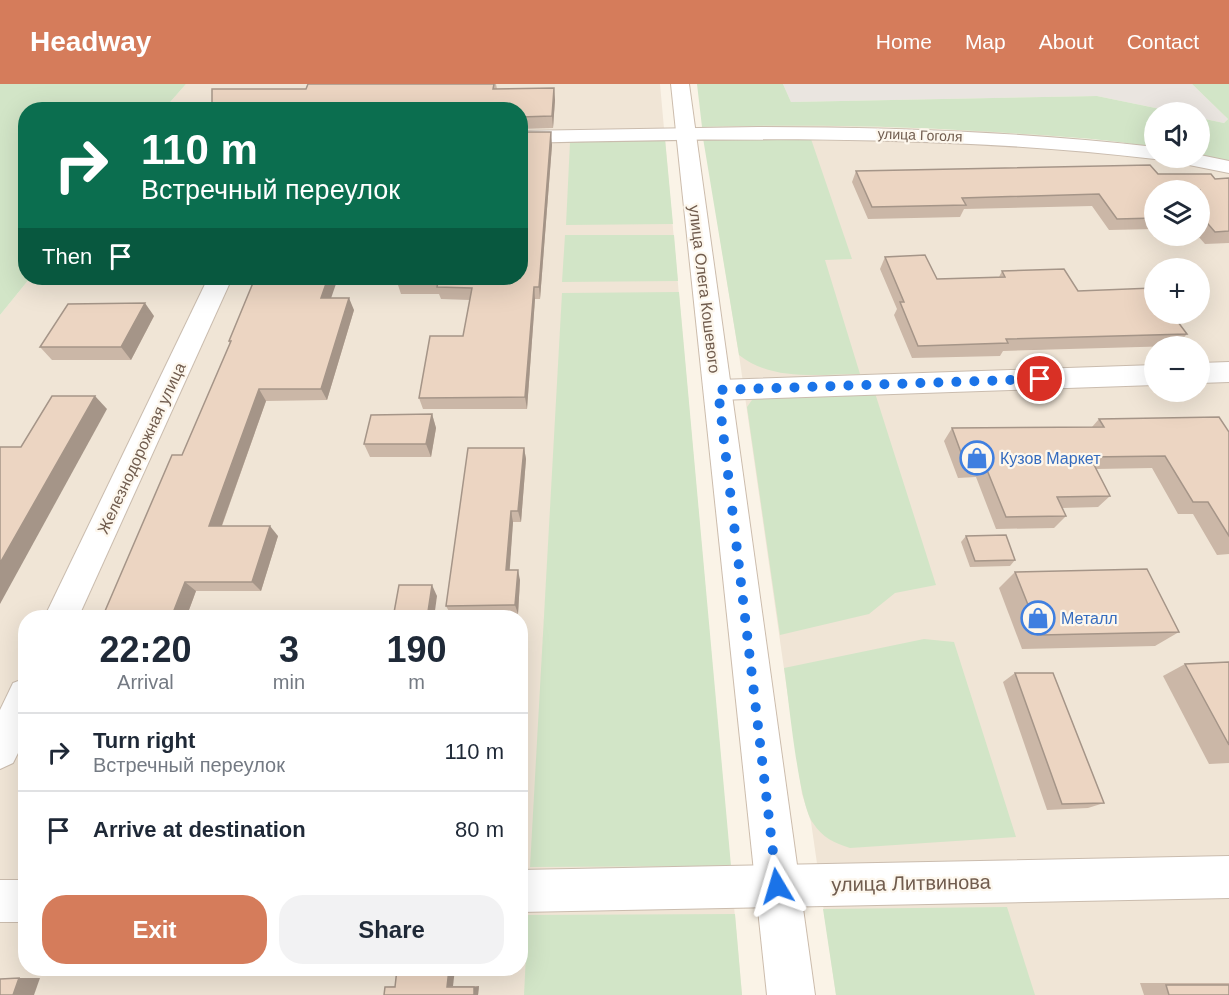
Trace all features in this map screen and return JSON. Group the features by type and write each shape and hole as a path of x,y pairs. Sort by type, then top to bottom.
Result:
{"main road":[{"name":"улица Олега Кошевого","path":"680,84 790,995"}],"street":[{"name":"улица Гоголя","path":"685,134 833,132 971,137 1144,152"},
{"path":"528,137 685,134"},
{"path":"1210,163 1229,167"},
{"name":"Железнодорожная улица","path":"65,610 217,285"},
{"path":"1210,373 1229,372"},
{"path":"718,390 1144,375"},
{"path":"0,750 18,712"},
{"name":"улица Литвинова","path":"528,891 1229,876"},
{"path":"0,901 18,901"}],"shaded area":[{"path":"186,84 660,84 742,995 0,995 0,315 24,285 528,285 528,102 170,102"},
{"path":"783,84 1192,84 1228,119 1224,123 1210,120 1210,102 1144,102 1144,106 1097,96 791,102"},
{"path":"799,124 988,131 1144,146 1144,168 1210,168 1210,159 1229,162 1229,995 836,995 811,822 802,794 739,355 702,127"}],"green space":[{"path":"0,84 186,84 170,102 18,102 18,285 24,285 0,315"},
{"path":"697,84 783,84 791,102 1097,96 1144,106 1144,146 1089,139 903,127 702,127"},
{"path":"1192,84 1229,84 1229,162 1210,158 1210,120 1224,123 1228,119"},
{"path":"810,136 852,259 825,260 860,374 781,373 752,364 739,355 703,138"},
{"path":"665,139 673,224 566,225 570,142"},
{"path":"565,235 674,235 678,281 562,282"},
{"path":"679,292 731,866 530,867 562,293"},
{"path":"875,393 936,585 895,593 869,614 780,635 747,407 752,400 760,397"},
{"path":"924,639 954,642 1016,837 850,848 839,844 821,833 808,812 795,749 784,668"},
{"path":"1007,907 1035,995 836,995 823,909"},
{"path":"735,914 742,995 524,995 525,976 528,976 528,915"}],"building":[{"path":"308,84 494,84 493,89 554,88 552,116 528,117 528,102 212,102 212,89 306,89"},
{"path":"528,132 551,132 539,287 534,287 525,397 419,398 430,336 463,336 472,288 437,287 437,285 528,285"},
{"path":"1144,165 1144,168 1153,168 1158,174 1211,174 1215,179 1229,178 1229,231 1215,232 1210,226 1210,180 1144,180 1144,218 1117,219 1099,194 962,198 966,205 872,207 856,171"},
{"path":"925,255 937,279 1005,277 1002,271 1064,269 1078,291 1144,288 1144,324 1180,324 1187,334 1006,339 1008,343 918,346 900,302 904,302 885,257"},
{"path":"252,285 326,285 321,298 349,298 321,389 259,389 209,526 270,526 252,582 185,582 174,610 105,610 172,455 182,455 231,341 229,341"},
{"path":"145,303 121,347 40,347 68,304"},
{"path":"52,396 95,396 0,563 0,447 21,447"},
{"path":"432,414 426,444 364,444 371,415"},
{"path":"1219,417 1229,432 1229,536 1208,502 1193,502 1165,456 1090,457 1110,496 1057,497 1066,516 1006,517 985,465 966,466 952,428 1104,427 1099,419"},
{"path":"468,448 524,448 518,511 511,511 506,570 518,570 515,605 446,606"},
{"path":"1006,535 1015,560 975,561 966,536"},
{"path":"1147,569 1179,632 1040,635 1015,572"},
{"path":"399,585 432,585 428,610 394,610"},
{"path":"1229,662 1229,745 1185,664"},
{"path":"1015,673 1053,673 1104,803 1062,804"},
{"path":"396,976 448,976 447,987 474,987 474,995 384,995 385,987 395,987"},
{"path":"19,978 13,995 0,995 0,979"},
{"path":"1166,985 1229,985 1229,995 1169,995"}],"place":[{"name":"Кузов Маркет","path":"977,458"},
{"name":"Металл","path":"1038,618"}],"route":[{"path":"777,886 718,390 1040,379"}]}
